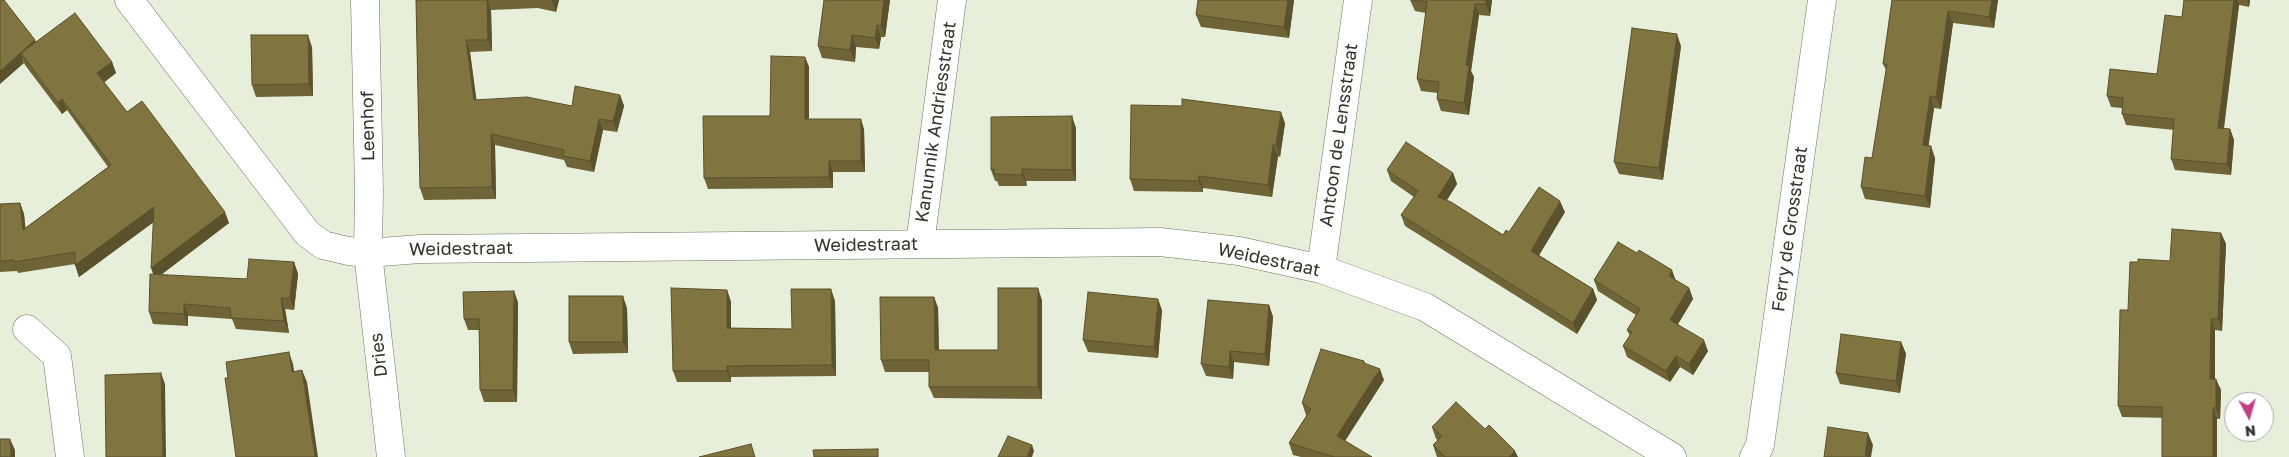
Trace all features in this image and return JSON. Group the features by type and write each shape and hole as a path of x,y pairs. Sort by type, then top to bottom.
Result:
{"street":[{"name":"Weidestraat","path":"129,0 307,233 323,245 348,251 368,253 420,248 1160,242 1240,251 1320,269 1425,307 1476,336 1672,457"},
{"name":"Leenhof","path":"365,0 369,191 368,253"},
{"name":"Kanunnik Andriesstraat","path":"920,244 952,0"},
{"name":"Antoon de Lensstraat","path":"1320,269 1358,0"},
{"name":"Ferry de Grosstraat","path":"1754,457 1760,445 1822,0"},
{"name":"Dries","path":"368,253 391,457"},
{"path":"27,329 57,356 70,457"}],"building":[{"path":"0,0 4,0 35,40 0,71"},
{"path":"416,0 487,0 488,40 466,40 474,100 527,97 572,106 575,86 620,95 613,121 599,119 590,161 563,156 564,150 491,134 492,187 420,188"},
{"path":"824,0 884,0 881,26 877,25 875,38 852,35 850,50 818,46"},
{"path":"1198,0 1288,0 1284,27 1196,15"},
{"path":"1413,0 1486,0 1486,4 1475,4 1466,65 1469,66 1464,103 1437,99 1439,82 1417,79 1427,2"},
{"path":"1892,0 1992,0 1989,17 1948,11 1936,97 1930,96 1923,145 1931,146 1925,196 1861,187 1865,157 1872,158 1887,64 1883,64"},
{"path":"2184,0 2234,0 2218,128 2230,129 2227,164 2171,159 2174,119 2122,114 2123,98 2107,96 2110,69 2157,74 2165,15 2182,17"},
{"path":"75,13 112,62 97,73 127,112 142,101 225,212 151,268 154,207 75,265 75,252 14,262 14,260 0,261 0,204 20,203 23,230 111,165 62,99 58,103 21,53"},
{"path":"1632,28 1677,34 1659,168 1614,162"},
{"path":"251,35 308,35 309,84 252,85"},
{"path":"771,56 805,57 805,119 861,119 861,161 829,161 829,177 704,178 703,116 770,116"},
{"path":"1182,99 1281,112 1276,145 1273,145 1268,185 1199,176 1199,181 1130,179 1131,105 1182,106"},
{"path":"1072,116 1072,170 1022,169 1022,175 994,174 994,169 991,170 991,117"},
{"path":"1406,142 1453,173 1438,197 1451,202 1503,235 1506,230 1509,232 1539,187 1560,201 1531,251 1593,289 1573,323 1401,215 1418,191 1387,170"},
{"path":"2172,229 2221,233 2218,319 2211,319 2210,379 2216,379 2216,408 2213,408 2213,457 2162,457 2162,407 2118,406 2120,310 2128,310 2130,262 2138,262 2138,259 2170,261"},
{"path":"1618,242 1637,253 1639,250 1672,270 1669,276 1689,288 1670,320 1704,340 1689,364 1676,356 1666,371 1623,346 1632,332 1627,330 1640,309 1594,280"},
{"path":"249,259 294,262 290,298 281,298 284,321 231,318 230,308 184,304 184,314 149,312 150,274 247,279"},
{"path":"671,288 727,290 727,328 792,329 791,289 831,289 832,365 727,366 727,371 673,371"},
{"path":"998,288 1038,288 1038,387 929,387 929,360 881,360 880,297 934,297 935,350 998,350"},
{"path":"514,291 513,390 480,390 479,319 464,319 463,292"},
{"path":"1088,292 1158,299 1154,347 1083,340"},
{"path":"569,296 623,296 623,342 569,342"},
{"path":"1208,300 1269,305 1265,354 1230,351 1229,367 1201,364"},
{"path":"1841,334 1901,342 1896,381 1836,373"},
{"path":"1321,349 1364,361 1364,363 1380,369 1337,436 1372,457 1334,457 1289,443 1311,409 1302,403"},
{"path":"289,352 292,372 302,370 315,457 236,457 225,378 228,378 226,362"},
{"path":"161,373 163,457 106,457 105,375"},
{"path":"1456,402 1485,429 1489,425 1515,451 1509,457 1445,457 1433,445 1442,436 1432,427"},
{"path":"1828,427 1868,433 1865,455 1868,457 1824,457"},
{"path":"1008,436 1032,445 1027,457 998,457"},
{"path":"0,439 10,439 11,457 0,457"},
{"path":"751,444 755,457 699,457"},
{"path":"878,449 878,457 814,457 813,450"}]}
